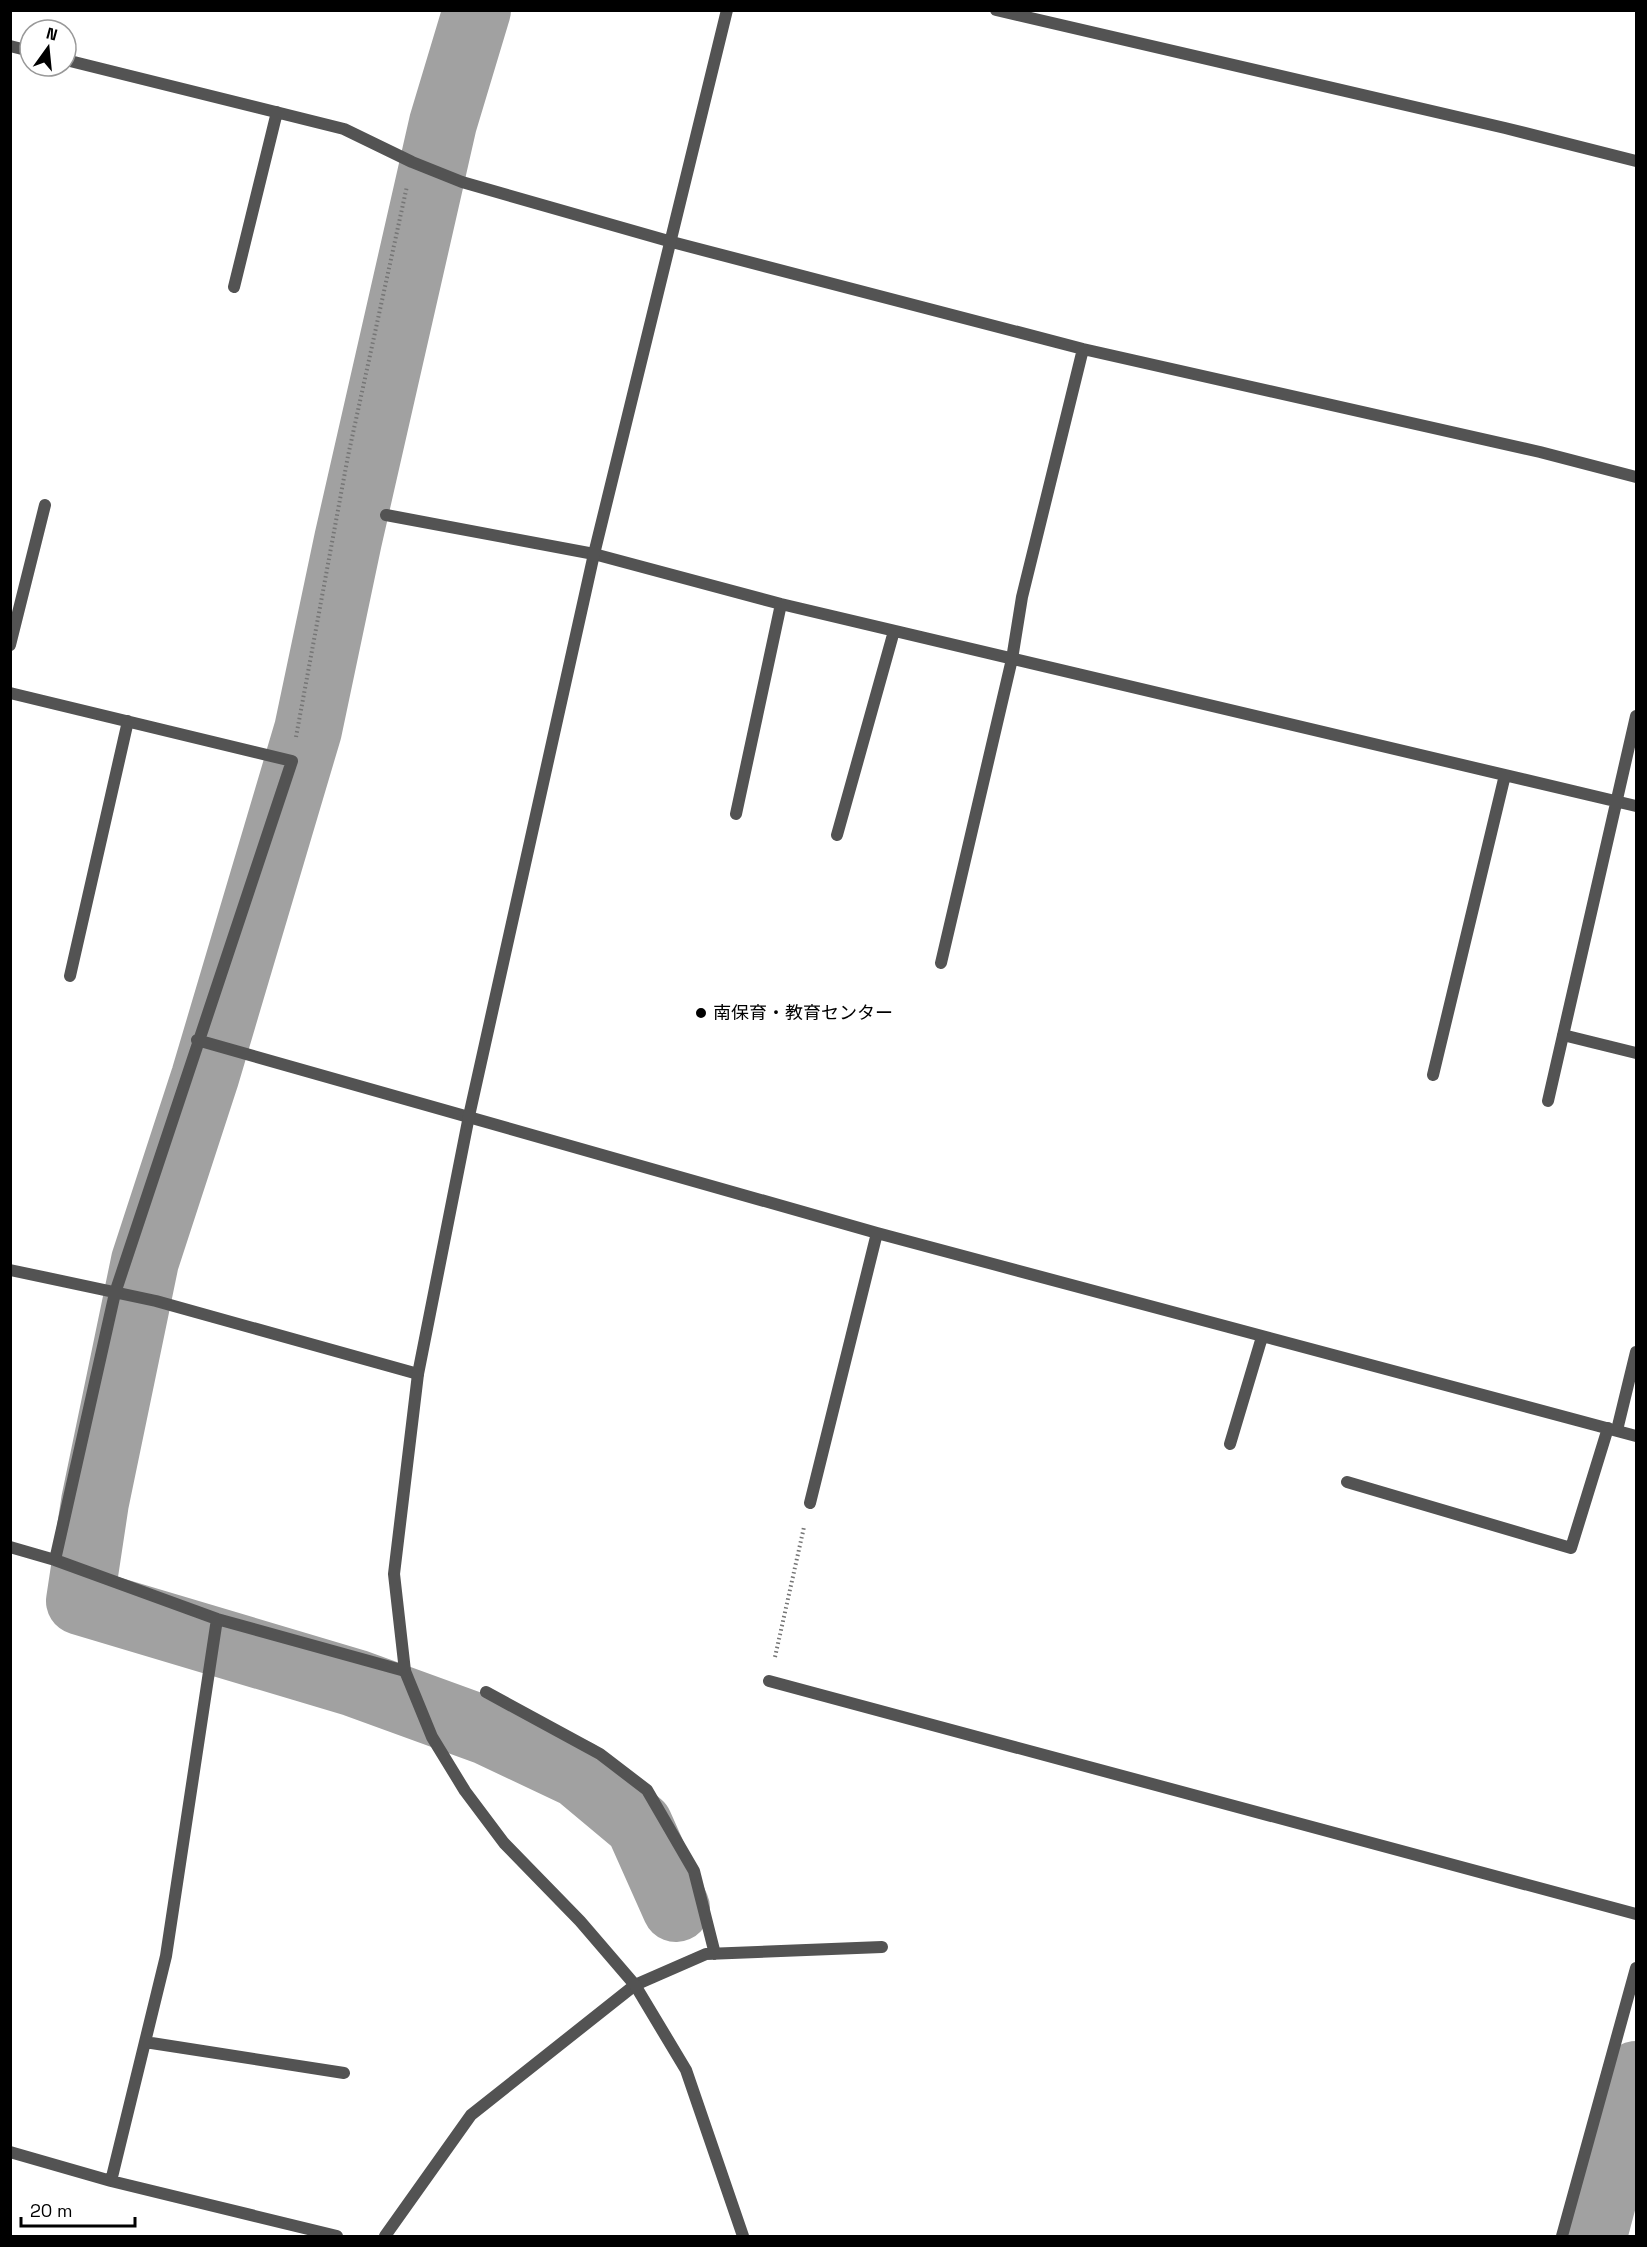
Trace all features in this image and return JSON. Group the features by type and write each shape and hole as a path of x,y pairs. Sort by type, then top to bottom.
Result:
{"street":[{"path":"727,10 594,554 469,1116 418,1374 394,1574 405,1671 432,1737 465,1791 504,1843 580,1921 635,1985 686,2070 742,2236"},
{"path":"996,10 1505,128 1636,161"},
{"path":"78,63 344,129 412,162 462,182 672,242 1083,349 1540,452 1636,477"},
{"path":"234,287 277,112"},
{"path":"941,963 1012,659 1022,597 1083,349"},
{"path":"10,645 45,505"},
{"path":"386,515 594,554 781,604 1636,806"},
{"path":"736,814 781,604"},
{"path":"837,835 894,631"},
{"path":"10,693 292,761 115,1293 55,1560"},
{"path":"1548,1101 1636,716"},
{"path":"70,976 128,722"},
{"path":"1433,1076 1505,776"},
{"path":"1563,1035 1636,1053"},
{"path":"199,1041 877,1233 1636,1436"},
{"path":"810,1503 877,1233"},
{"path":"10,1270 156,1301 418,1374"},
{"path":"1230,1444 1262,1337"},
{"path":"1347,1482 1571,1548 1636,1352"},
{"path":"10,1547 111,1579 217,1619 405,1671"},
{"path":"111,2181 166,1956 206,1679 217,1619"},
{"path":"769,1681 1636,1914"},
{"path":"486,1692 600,1754 647,1790 694,1871 715,1954"},
{"path":"385,2236 471,2115 635,1985 706,1954 882,1947"},
{"path":"1562,2236 1636,1968"},
{"path":"145,2042 344,2073"},
{"path":"10,2152 111,2181 337,2236"}],"path":[{"path":"292,761 348,456 412,162"},
{"path":"769,1681 810,1503"}],"waterway":[{"path":"477,10 443,123 348,540 308,730 205,1077 145,1261 95,1502 80,1601 355,1683 487,1731 578,1774 639,1825 676,1908"},
{"path":"1593,2236 1636,2075"}],"place":[{"name":"南保育・教育センター","path":"701,1013"}]}
